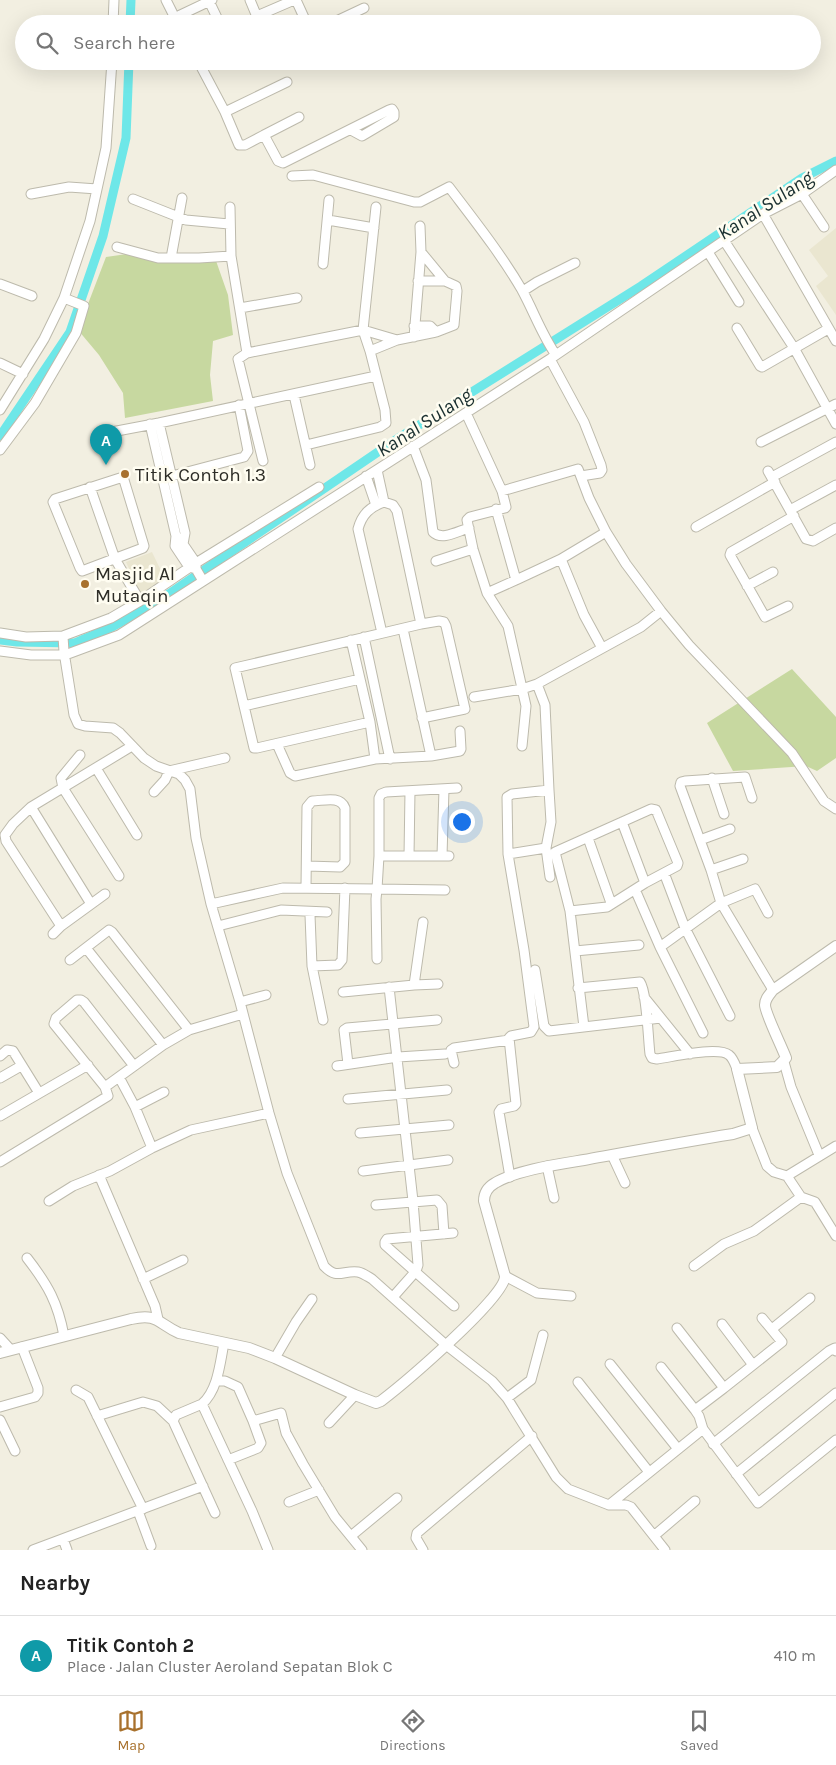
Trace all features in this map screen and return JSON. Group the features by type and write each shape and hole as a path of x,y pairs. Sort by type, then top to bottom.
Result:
{"street":[{"path":"113,15 114,0"},
{"path":"166,0 173,15"},
{"path":"186,15 210,0 216,15"},
{"path":"250,0 256,15"},
{"path":"267,15 295,0 302,15"},
{"path":"349,15 364,8"},
{"path":"0,410 67,299 90,221 106,148 111,70"},
{"path":"203,70 241,146 299,117"},
{"path":"225,112 287,82"},
{"path":"264,135 278,161 283,164 351,130"},
{"path":"0,633 26,637 63,638 111,618 197,571 377,470 725,242 764,214 802,194 836,170"},
{"path":"292,176 313,175 414,202 420,202 450,187 511,273 522,292 584,422 602,470 600,473 581,476"},
{"path":"31,194 69,187 97,189"},
{"path":"802,194 824,226"},
{"path":"171,258 182,198"},
{"path":"134,199 192,222 229,224"},
{"path":"323,264 329,200"},
{"path":"230,206 231,256 247,353"},
{"path":"306,444 384,426 386,423 385,410 363,330 376,206"},
{"path":"764,214 836,341"},
{"path":"328,220 374,228"},
{"path":"414,337 421,252 420,226"},
{"path":"725,242 832,405 836,424"},
{"path":"118,247 149,256 171,258 231,256"},
{"path":"370,351 397,340 436,332 455,324 458,291 456,286 446,281 421,252"},
{"path":"708,252 739,302"},
{"path":"522,292 537,282 575,263"},
{"path":"418,281 446,281"},
{"path":"0,284 32,296"},
{"path":"240,308 297,298"},
{"path":"0,450 35,403 76,333 84,306 67,299"},
{"path":"414,326 430,326 436,332"},
{"path":"737,328 762,367 828,329"},
{"path":"263,461 238,359 247,353 363,330 397,340"},
{"path":"0,363 23,374"},
{"path":"101,434 294,395 376,376"},
{"path":"294,395 310,465"},
{"path":"172,476 247,455 248,451 239,405"},
{"path":"761,442 832,405"},
{"path":"466,413 502,491 506,507 468,518 467,520 473,549 487,593 508,626 526,706 522,746"},
{"path":"155,424 172,476 180,535"},
{"path":"155,424 182,544 197,571"},
{"path":"696,527 772,477 836,442"},
{"path":"413,446 426,480 433,532 437,536 444,536 469,528"},
{"path":"502,491 577,469 606,532 626,564 689,645 792,753 824,801 836,809"},
{"path":"377,470 380,504"},
{"path":"366,476 380,504"},
{"path":"772,477 806,539 812,541 836,528"},
{"path":"120,478 124,480 145,545 143,548 84,571 80,570 52,503 55,499 90,487 120,478"},
{"path":"788,606 766,618 730,553 836,485"},
{"path":"90,487 115,559 140,601"},
{"path":"0,651 31,655 64,654 119,635 197,571 319,487"},
{"path":"382,633 358,529 360,519 368,510 380,504 393,505 397,511 421,624"},
{"path":"496,510 516,580"},
{"path":"487,593 561,559 606,532"},
{"path":"436,561 473,549"},
{"path":"561,559 584,615 602,648"},
{"path":"747,586 773,572"},
{"path":"474,697 522,689 537,684 641,627 662,610"},
{"path":"370,722 254,748 234,671 235,668 421,624 444,622 465,709 422,718"},
{"path":"403,629 431,756"},
{"path":"63,638 74,715 78,724 113,728 156,766 179,774 190,789 196,838 211,904 240,1002 269,1114 287,1173 324,1266 335,1274 356,1272 363,1274 393,1297 446,1345 492,1381 507,1398 556,1477 568,1489 609,1505 631,1507 665,1550"},
{"path":"364,638 390,759"},
{"path":"351,640 370,722 375,759"},
{"path":"244,706 360,679"},
{"path":"537,684 545,705 550,790 550,822 546,848 550,877"},
{"path":"277,744 293,776 375,759 431,756 460,751 460,731"},
{"path":"61,926 6,841 5,835 13,824 31,807 132,746"},
{"path":"80,755 61,778 63,788 119,876"},
{"path":"169,771 225,758"},
{"path":"96,768 137,835"},
{"path":"154,792 165,780 169,771"},
{"path":"752,798 745,776 685,781 680,786 721,903 773,990"},
{"path":"712,778 724,814"},
{"path":"377,959 379,798 381,794 386,792 457,788"},
{"path":"379,856 446,856 444,789"},
{"path":"454,1063 451,1050 454,1048 509,1040 511,1036 531,1032 534,1027 524,950 508,854 507,797 512,794 550,790"},
{"path":"409,856 410,791"},
{"path":"306,887 308,804 312,801 339,800 343,802 345,808 345,862 340,867 307,866"},
{"path":"31,807 90,904"},
{"path":"570,911 607,907 675,867 678,863 656,810 651,809 556,852 570,911 584,1027"},
{"path":"622,822 645,883"},
{"path":"700,840 730,829"},
{"path":"588,838 611,903"},
{"path":"508,854 546,848"},
{"path":"711,870 743,859"},
{"path":"666,878 686,928 730,1016"},
{"path":"211,904 283,888 445,890"},
{"path":"312,966 338,964 342,960 345,888"},
{"path":"660,947 721,903 755,889 768,913"},
{"path":"54,934 61,926 105,894"},
{"path":"637,894 660,947 703,1033"},
{"path":"218,926 281,910 327,912"},
{"path":"310,916 312,966 323,1020"},
{"path":"414,985 423,922"},
{"path":"70,960 108,930 112,932 189,1030"},
{"path":"574,951 638,945"},
{"path":"819,1156 791,1087 784,1062 786,1058 782,1045 765,1006 766,999 773,990 836,946"},
{"path":"86,948 163,1045"},
{"path":"535,970 546,1029 584,1027 662,1018"},
{"path":"578,988 640,982 644,997 652,1058 723,1052 729,1055 736,1069 752,1128 767,1166 774,1172 787,1176 801,1197 815,1202 836,1236"},
{"path":"343,992 438,984"},
{"path":"389,987 413,1200 418,1265 416,1272 393,1297"},
{"path":"240,1002 266,995"},
{"path":"644,997 690,1054"},
{"path":"0,1162 105,1100 108,1096 105,1087 54,1024 56,1018 77,1000 81,1000 134,1066"},
{"path":"105,1087 163,1045 189,1030 243,1014"},
{"path":"348,1064 344,1030 346,1028 437,1020"},
{"path":"509,1040 516,1104 501,1109 499,1112 510,1177"},
{"path":"0,1056 10,1049 13,1051 39,1093"},
{"path":"337,1066 398,1057 445,1054"},
{"path":"736,1069 771,1068 777,1067 784,1062"},
{"path":"0,1116 88,1065"},
{"path":"0,1078 21,1066"},
{"path":"119,1078 135,1107 152,1148"},
{"path":"348,1099 447,1090"},
{"path":"135,1107 164,1092"},
{"path":"49,1201 74,1186 110,1171 152,1148 191,1130 269,1114"},
{"path":"360,1133 449,1125"},
{"path":"0,1353 141,1317 158,1319 179,1333 249,1348 355,1395 376,1403 382,1402 446,1345 499,1292 505,1282 505,1276 484,1201 484,1195 495,1183 547,1166 741,1132 752,1128"},
{"path":"787,1176 836,1146"},
{"path":"612,1155 626,1183"},
{"path":"363,1170 448,1160"},
{"path":"547,1166 554,1198"},
{"path":"98,1175 155,1306 158,1319"},
{"path":"694,1266 724,1244 754,1230 801,1197"},
{"path":"376,1205 413,1200 439,1201 449,1234 387,1240 385,1245 454,1306"},
{"path":"27,1258 36,1269 57,1305 64,1336"},
{"path":"143,1279 183,1260"},
{"path":"505,1276 537,1293 571,1296"},
{"path":"772,1329 810,1298"},
{"path":"275,1358 312,1299"},
{"path":"695,1410 782,1342 762,1318"},
{"path":"722,1324 753,1365"},
{"path":"677,1328 724,1388"},
{"path":"507,1398 531,1380 543,1335"},
{"path":"0,1338 10,1350"},
{"path":"173,1421 176,1415 202,1404 207,1399 216,1381 224,1343"},
{"path":"0,1407 35,1397 38,1393 38,1388 22,1347"},
{"path":"713,1444 829,1351 835,1348 836,1351"},
{"path":"610,1364 678,1449"},
{"path":"661,1367 695,1410 703,1429 713,1444 758,1503 836,1440"},
{"path":"216,1381 225,1381 238,1387 261,1443 258,1448 228,1460"},
{"path":"578,1382 649,1472"},
{"path":"76,1390 88,1397 140,1510 151,1546"},
{"path":"736,1474 836,1393"},
{"path":"328,1423 355,1395"},
{"path":"97,1416 143,1402 157,1406 173,1421 215,1513"},
{"path":"202,1404 268,1550"},
{"path":"253,1421 281,1413 286,1433 319,1490 335,1517 362,1550"},
{"path":"0,1420 15,1451"},
{"path":"609,1505 703,1429"},
{"path":"423,1550 416,1538 417,1532 532,1436"},
{"path":"33,1550 203,1486"},
{"path":"289,1502 319,1490"},
{"path":"351,1536 397,1498"},
{"path":"655,1536 696,1501"},
{"path":"63,1539 66,1550"}],"shaded area":[{"path":"836,228 836,315 816,286 828,276 809,250"},
{"path":"152,552 165,579 141,595 126,562"}],"green space":[{"path":"134,253 215,258 228,295 233,335 213,341 210,375 213,401 125,418 123,393 99,355 78,330 106,257"},
{"path":"792,669 836,717 836,758 817,771 806,766 733,771 707,723"}],"waterway":[{"path":"130,15 131,0"},
{"path":"0,436 70,332 103,236 126,138 129,70"},
{"name":"Kanal Sulang","path":"0,640 75,643 112,627 160,600 400,437 641,286 802,178 836,161"}],"place":[{"name":"Titik Contoh 2","path":"106,465"},
{"name":"Titik Contoh 1.3","path":"125,474"},
{"name":"Masjid Al Mutaqin","path":"85,584"}]}
